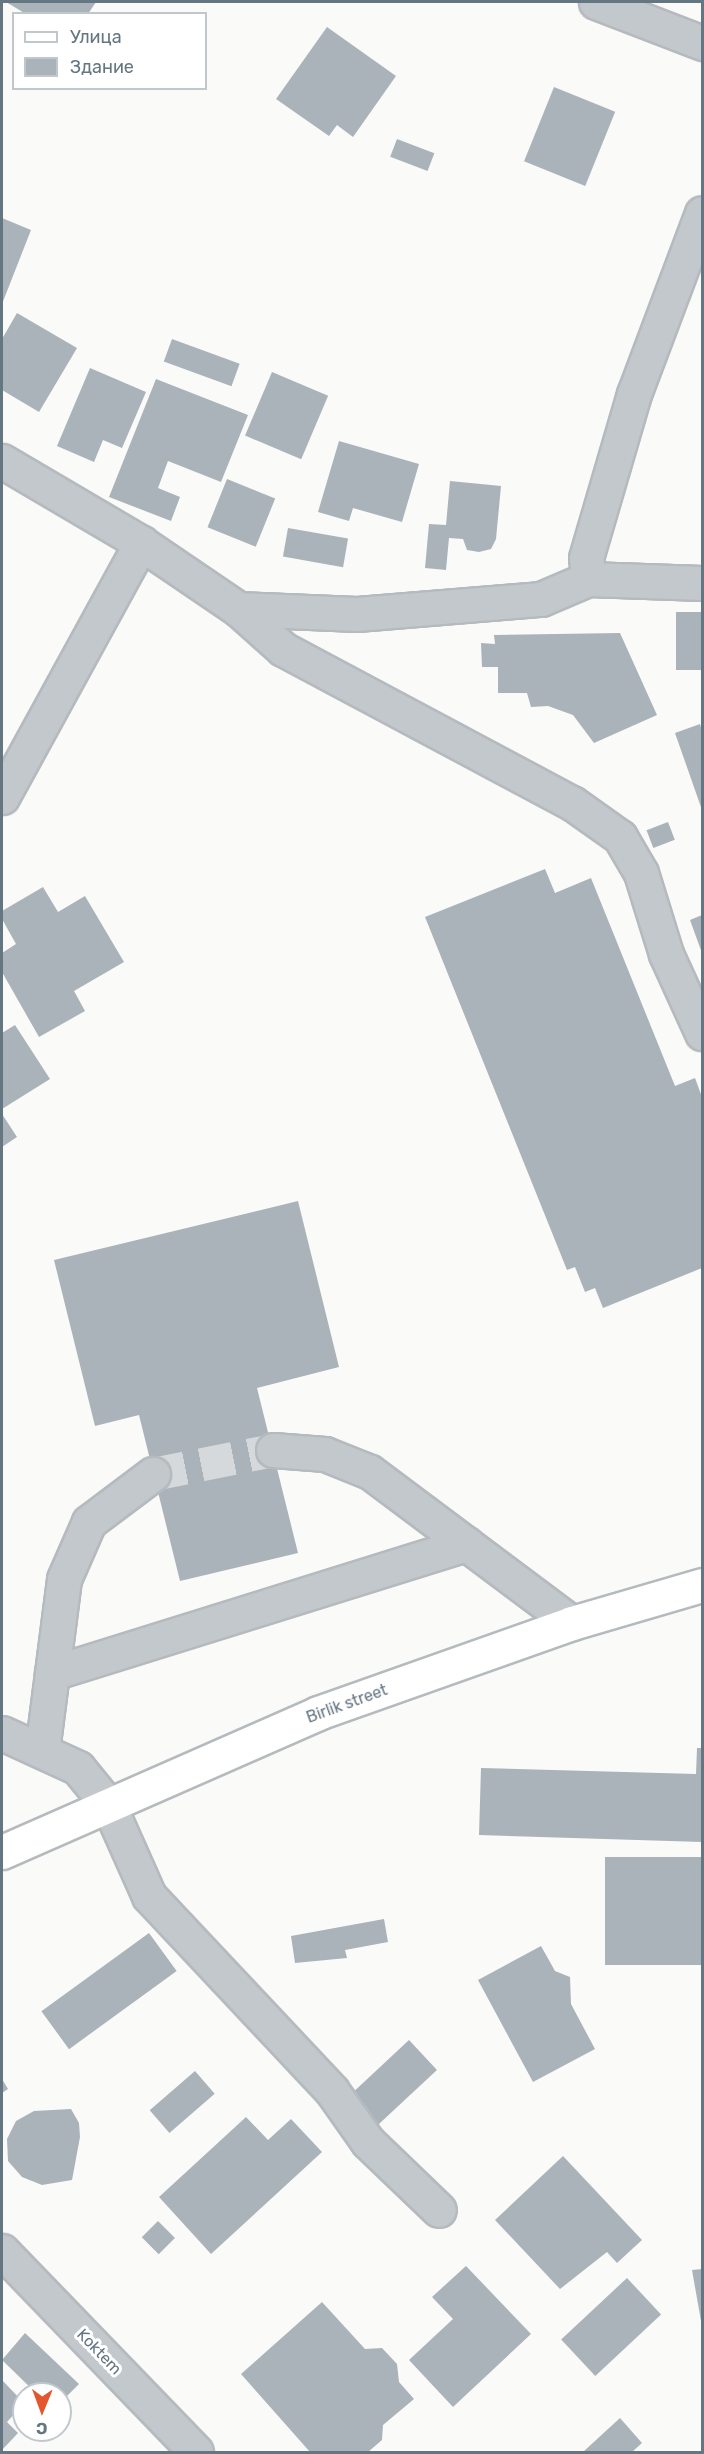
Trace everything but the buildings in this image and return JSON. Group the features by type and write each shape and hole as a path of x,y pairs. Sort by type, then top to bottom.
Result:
{"main road":[{"name":"Birlik street","path":"2,1852 318,1713 572,1623 702,1585"}],"street":[{"path":"596,2 702,43"},
{"path":"588,579 586,558 634,394 702,213"},
{"path":"2,461 141,543 238,609 283,649 572,803 620,837 641,873 666,954 702,1033"},
{"path":"2,796 141,543"},
{"path":"238,609 357,614 541,599 588,579 702,583"},
{"path":"273,1450 325,1454 370,1472 572,1623"},
{"path":"42,1751 64,1579 89,1522 153,1474"},
{"path":"52,1673 466,1544"},
{"path":"2,1733 78,1768 109,1806 149,1896 325,2083 368,2142 439,2210"},
{"name":"Koktem","path":"2,2251 196,2452"}],"tunnel":[{"path":"153,1474 273,1450"}]}
